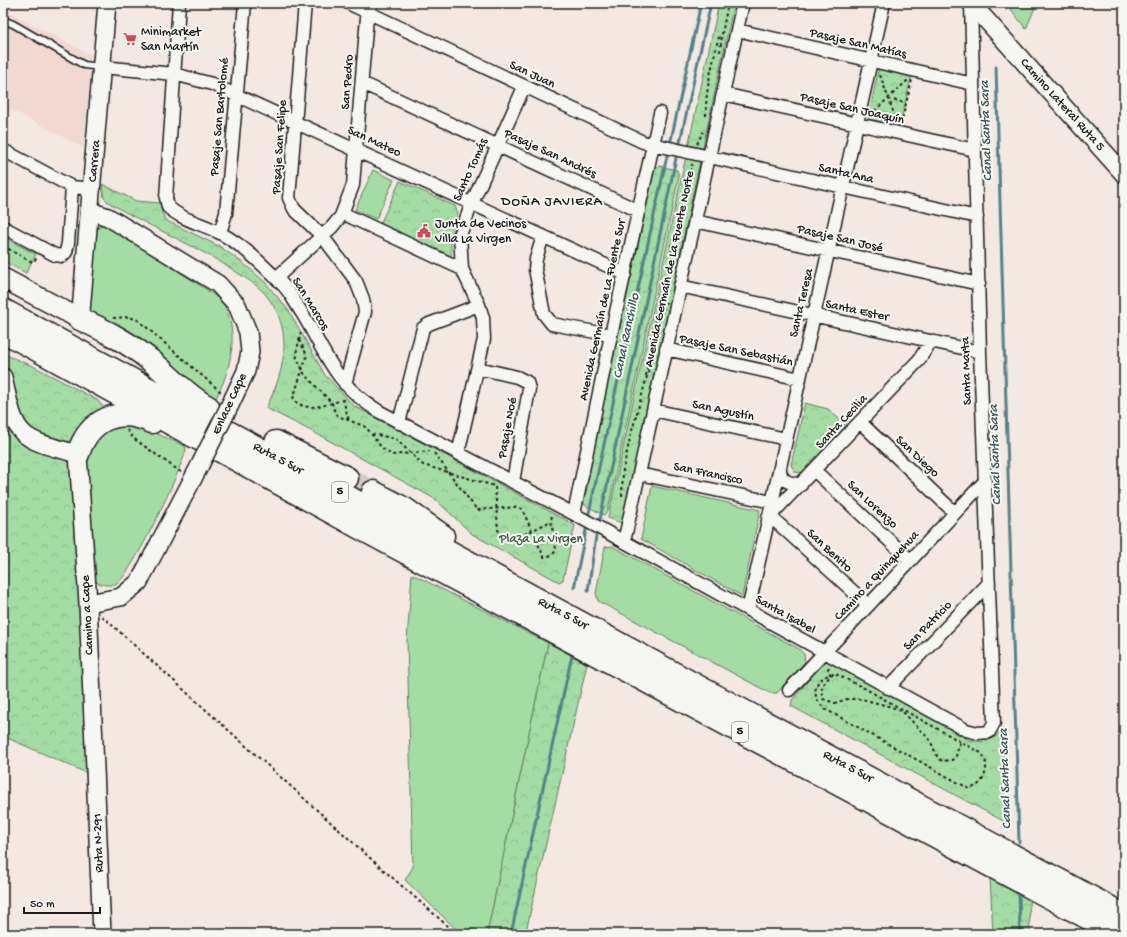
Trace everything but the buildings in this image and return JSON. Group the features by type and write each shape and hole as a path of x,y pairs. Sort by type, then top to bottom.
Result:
{"highway":[{"name":"Ruta 5 Sur","path":"3,310 503,582 1124,915"},
{"path":"78,318 118,337 136,349 189,394 214,411 347,478"},
{"name":"Ruta 5 Sur","path":"3,331 376,536 1118,934"},
{"path":"78,454 82,442 90,430 111,417 120,415 143,418 205,449 234,458"},
{"path":"373,492 419,518 503,582"}],"main road":[{"path":"3,278 78,318"}],"street":[{"name":"Carrera","path":"78,318 82,311 107,3"},
{"name":"San Marcos","path":"179,3 167,202 168,206 180,215 220,233 247,251 276,278 288,291 308,323 345,389 353,393 369,406 574,514"},
{"name":"Pasaje San Bartolomé","path":"220,233 226,213 244,3"},
{"name":"Pasaje San Felipe","path":"304,3 290,204 323,236 356,281 365,306 345,389"},
{"name":"San Juan","path":"348,3 369,7 524,87 630,137 709,157"},
{"name":"Avenida Germaín de La Fuente Norte","path":"624,542 743,3"},
{"name":"Santa Teresa","path":"748,610 770,517 772,502 828,251 873,62 884,3"},
{"name":"Camino Lateral Ruta 5","path":"971,3 1124,174"},
{"name":"Santa Marta","path":"971,3 980,352 994,723 992,728 985,733"},
{"name":"San Pedro","path":"276,278 323,236 342,213 353,185 369,7"},
{"name":"Pasaje San Matías","path":"737,30 973,84"},
{"name":"San Mateo","path":"102,67 174,74 212,84 624,274"},
{"name":"Pasaje San Andrés","path":"362,83 639,211"},
{"name":"Santo Tomás","path":"458,454 484,339 479,305 462,269 460,235 472,203 524,87"},
{"name":"Pasaje San Joaquín","path":"723,94 975,150"},
{"name":"Avenida Germaín de La Fuente Sur","path":"574,514 624,274 660,113"},
{"path":"3,150 72,187 92,189"},
{"name":"Santa Ana","path":"709,157 977,217"},
{"path":"3,227 55,255 62,256 66,252 72,187"},
{"name":"Enlace Cape","path":"88,603 120,597 130,591 139,582 231,403 246,371 250,352 248,332 237,305 218,284 108,217 90,210"},
{"path":"342,213 462,269"},
{"name":"Pasaje San José","path":"695,221 978,284"},
{"path":"543,236 536,259 536,269 546,318 552,324 611,335"},
{"name":"Santa Ester","path":"680,286 980,352"},
{"path":"399,422 423,328 429,324 479,305"},
{"name":"Santa Cecilia","path":"770,517 919,360 931,341"},
{"name":"Pasaje San Sebastián","path":"666,350 800,379"},
{"name":"Pasaje Noé","path":"478,368 517,377 527,382 529,389 513,482"},
{"path":"3,377 11,413 18,428 39,443 78,454"},
{"name":"San Agustín","path":"653,410 786,439"},
{"name":"San Diego","path":"860,422 955,512"},
{"name":"Camino a Cape","path":"78,454 88,603 96,776"},
{"path":"780,469 780,474 786,481 802,485"},
{"name":"San Lorenzo","path":"814,471 910,560"},
{"name":"San Francisco","path":"638,474 772,502"},
{"name":"Camino a Quinquehua","path":"789,690 985,481"},
{"name":"Santa Isabel","path":"574,514 966,730 985,733"},
{"name":"San Benito","path":"770,517 868,606"},
{"name":"San Patricio","path":"888,688 988,583"},
{"name":"Ruta N-291","path":"96,776 102,934"}],"lane":[{"path":"3,20 13,24 84,65 102,67"}],"path":[{"path":"720,58 722,34 728,3"},
{"path":"706,118 706,100 709,80 718,38 722,34"},
{"path":"858,125 888,98 913,74 900,130 888,98 873,62"},
{"path":"888,98 906,103"},
{"path":"695,147 704,130"},
{"path":"674,270 672,245 678,227 693,159"},
{"path":"3,246 33,262 41,247"},
{"path":"646,376 659,297 672,276"},
{"path":"624,503 621,491 623,470 652,355 656,326 661,310 668,299"},
{"path":"302,329 296,354 305,375 332,403 335,413 366,427 382,448 392,455 433,452 475,509 477,510 496,509 517,507 522,509 532,531 544,557 556,553 551,521 532,531 517,537 502,535 498,530 496,509 495,486 498,481"},
{"path":"299,340 307,355 293,396 296,402 304,407 312,408 342,400"},
{"path":"208,380 231,403"},
{"path":"345,389 342,400 349,420"},
{"path":"120,415 133,438 168,464"},
{"path":"372,434 396,439 424,465 495,486"},
{"path":"88,603 379,866 457,934"},
{"path":"836,659 828,669 831,676 824,682 821,688 823,699 835,703 847,699 862,699 892,707 903,712 930,740 940,760 952,760 956,756 960,742 966,730"},
{"path":"830,674 844,677 960,742 985,757 986,771 978,785 973,788 968,788 825,709 817,699 816,689 818,681 830,674"}],"shaded area":[{"path":"3,9 93,56 84,148 3,105"}],"green space":[{"path":"719,3 734,3 622,523 608,518"},
{"path":"1006,3 1037,3 1026,29"},
{"path":"881,68 912,74 899,129 868,121 878,71"},
{"path":"659,166 677,170 679,176 608,510 604,515 585,505 582,500 655,168"},
{"path":"373,170 394,180 376,219 355,210"},
{"path":"400,181 455,206 458,213 451,238 451,257 380,224"},
{"name":"Plaza La Virgen","path":"102,184 136,201 160,203 162,213 167,221 219,246 243,263 265,282 289,311 325,375 354,406 575,525 563,580 559,582 472,534 435,499 317,434 266,408 278,381 284,353 282,325 277,312 269,299 254,284 228,266 108,202 104,198"},
{"path":"105,223 210,292 224,305 232,330 231,355 224,380 214,402 92,313 88,308 94,235 100,226"},
{"path":"3,237 36,254 26,273 3,261"},
{"path":"3,354 33,366 97,400 107,411 72,447 33,435 19,419 9,372 3,360"},
{"path":"3,385 13,430 75,462 89,774 3,736"},
{"path":"805,403 828,409 847,426 807,469 800,473 795,472 791,465"},
{"path":"120,423 137,425 185,446 186,450 166,499 134,561 117,583 106,585 94,581 84,455 92,437"},
{"path":"652,486 760,510 742,596 641,539"},
{"path":"612,546 799,649 804,654 805,662 777,693 770,693 598,601 596,593 605,547"},
{"path":"412,574 548,643 487,934 461,934 405,880 413,867 407,641"},
{"path":"548,643 587,664 527,927 534,934 487,934"},
{"path":"826,659 969,740 984,741 992,739 1003,729 1005,822 791,706 792,700"},
{"path":"990,878 1029,898 1030,934 993,934"}],"waterway":[{"path":"671,140 701,3"},
{"name":"Canal Ranchillo","path":"680,142 711,3"},
{"name":"Canal Santa Sara","path":"996,67 1019,842"},
{"path":"589,513 667,156"},
{"name":"Canal Ranchillo","path":"600,519 676,158"},
{"path":"574,588 586,530"},
{"name":"Canal Ranchillo","path":"588,591 596,536"},
{"path":"511,934 572,655"},
{"name":"Canal Santa Sara","path":"1019,892 1020,934"}],"tunnel":[{"path":"347,478 373,492"}],"place":[{"name":"Minimarket San Martín","path":"130,39"},
{"name":"Junta de Vecinos Villa La Virgen","path":"424,231"}],"district":[{"name":"DOÑA JAVIERA","path":"552,202"}]}
